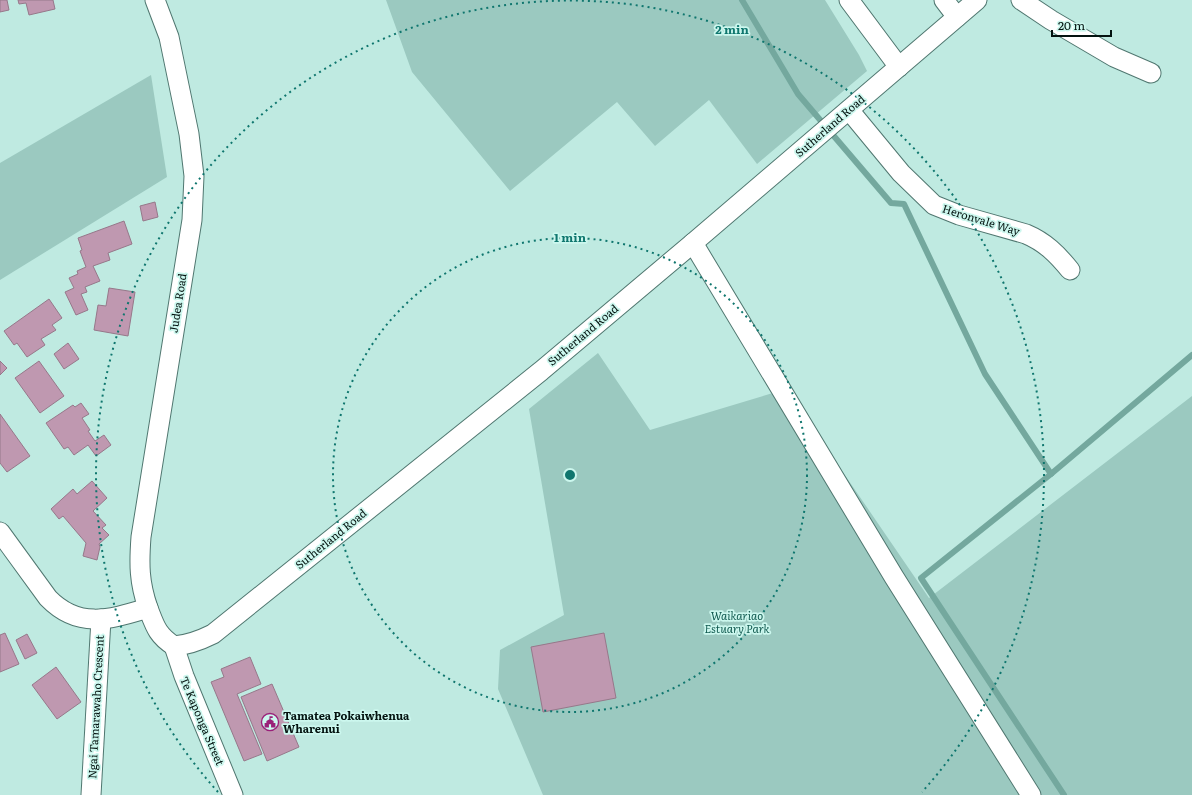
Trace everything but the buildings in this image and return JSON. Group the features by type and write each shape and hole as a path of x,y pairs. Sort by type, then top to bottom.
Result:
{"street":[{"name":"Judea Road","path":"156,0 169,37 189,134 194,176 192,220 141,537 139,558 142,590 148,608 159,633 164,639 174,646"},
{"path":"849,0 899,67"},
{"path":"944,0 957,16"},
{"name":"Sutherland Road","path":"174,646 194,642 214,634 535,376 977,0"},
{"path":"1021,0 1051,20 1114,57 1151,72"},
{"name":"Heronvale Way","path":"849,110 901,173 934,205 959,215 1036,238 1048,246 1070,270"},
{"path":"693,243 894,577 1031,795"},
{"path":"0,532 48,598 56,606 77,618 101,619 125,615 148,608"},
{"name":"Ngai Tamarawaho Crescent","path":"91,795 101,619"},
{"name":"Te Kaponga Street","path":"174,646 184,676 233,795"}],"green space":[{"path":"386,0 825,0 859,55 867,71 757,164 709,100 655,146 617,102 510,191 412,72"},
{"path":"151,75 167,177 0,280 0,163"},
{"name":"Waikariao Estuary Park","path":"598,353 650,430 786,389 929,598 1192,396 1192,795 543,795 498,689 500,650 564,615 529,409"}],"waterway":[{"path":"742,0 798,94 891,203 904,204 985,374 1051,474"},
{"path":"1064,795 921,578 1051,474 1192,355"}],"place":[{"name":"Tamatea Pokaiwhenua Wharenui","path":"270,722"}]}
